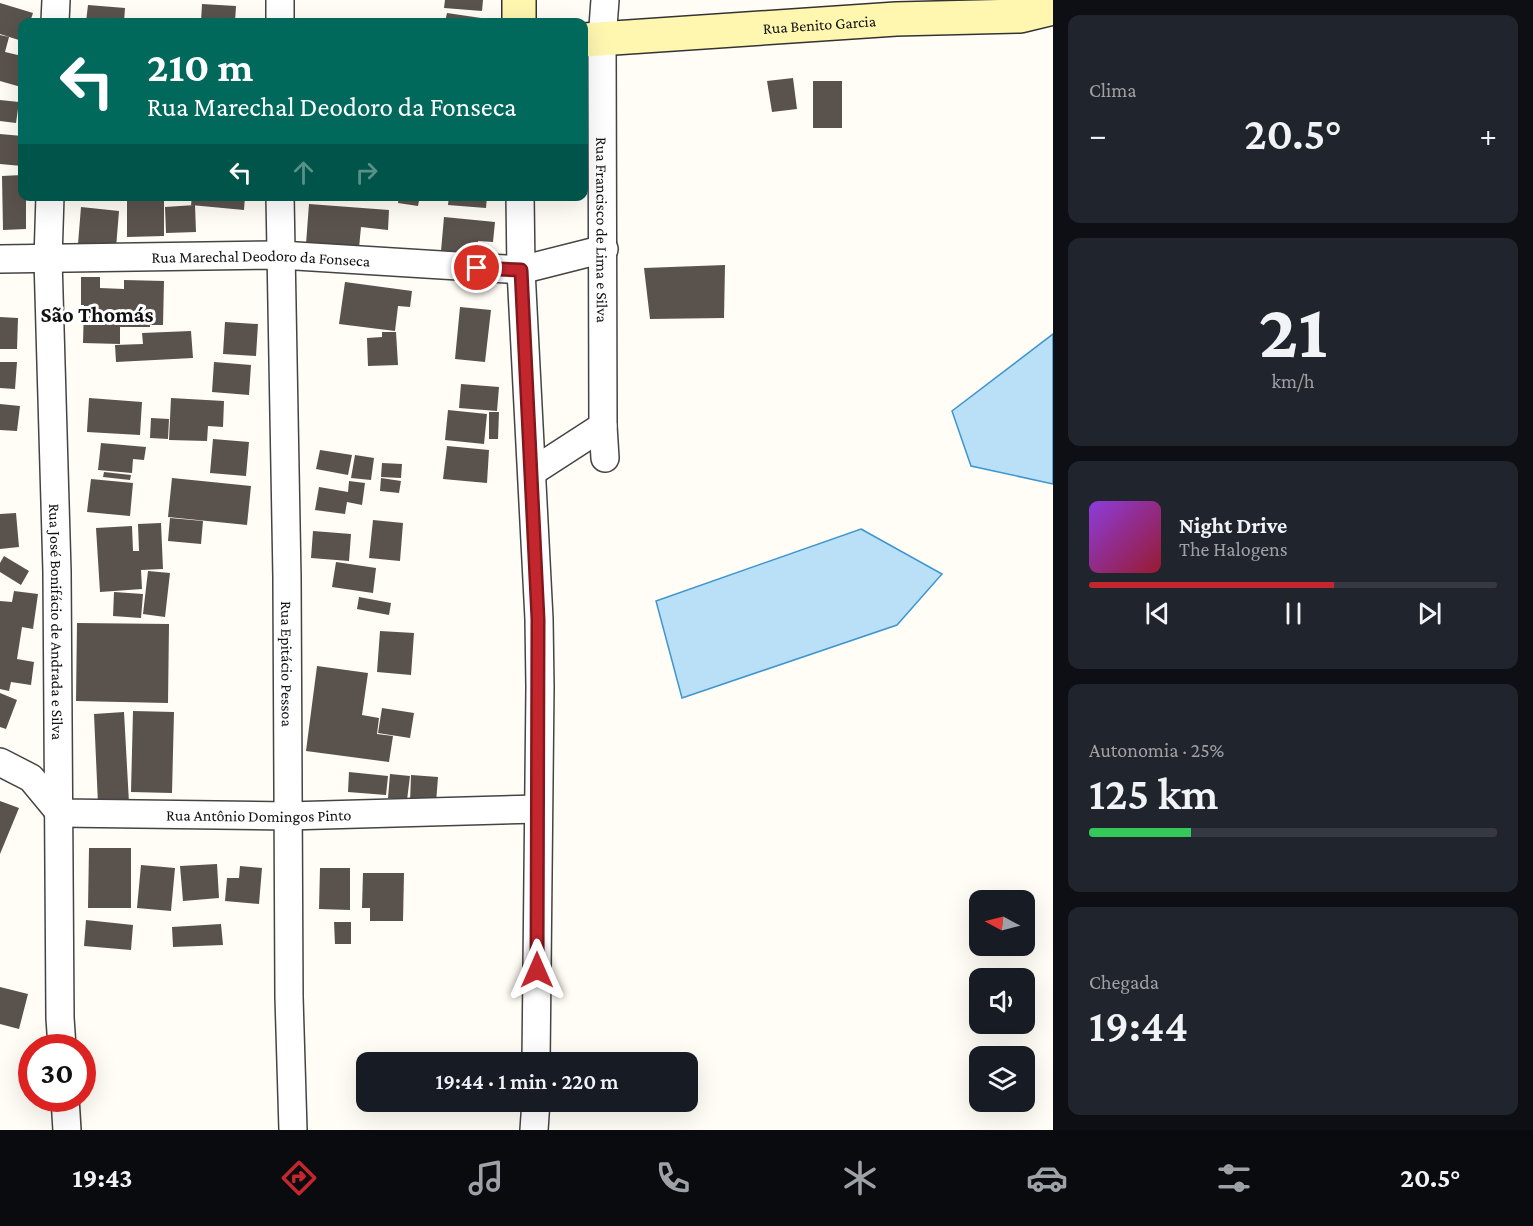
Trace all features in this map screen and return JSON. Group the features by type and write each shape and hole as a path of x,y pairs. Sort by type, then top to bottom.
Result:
{"street":[{"path":"55,18 56,0"},
{"path":"280,0 280,18"},
{"path":"519,0 519,18"},
{"name":"Rua Francisco de Lima e Silva","path":"604,0 593,40 604,249 603,426 605,458"},
{"name":"Rua Benito Garcia","path":"593,40 896,19 1020,16 1053,8"},
{"name":"Rua José Bonifácio de Andrada e Silva","path":"50,201 48,259 57,572 61,1034"},
{"name":"Rua Epitácio Pessoa","path":"280,201 288,578 289,997 293,1130"},
{"path":"520,201 521,270 539,630 536,1052"},
{"name":"Rua Marechal Deodoro da Fonseca","path":"0,259 280,255 521,270 604,249"},
{"path":"532,472 603,426"},
{"path":"0,762 31,778 60,813"},
{"name":"Rua Antônio Domingos Pinto","path":"60,813 288,816 538,809"},
{"path":"66,1112 67,1130"},
{"path":"534,1130 535,1112"}],"water":[{"path":"1053,334 1053,484 971,466 952,411"},
{"path":"861,529 942,574 897,625 682,698 656,601"}],"building":[{"path":"445,0 483,0 482,11 444,8"},
{"path":"0,3 33,13 31,18 18,18 18,40 0,34"},
{"path":"202,4 236,6 235,18 201,18"},
{"path":"88,5 125,8 124,18 86,18"},
{"path":"447,13 481,18 446,18"},
{"path":"0,35 9,37 5,52 18,55 18,86 0,81"},
{"path":"793,78 797,109 772,112 767,81"},
{"path":"813,81 842,81 842,128 813,128"},
{"path":"0,100 18,102 16,123 0,121"},
{"path":"0,134 18,136 18,166 0,164"},
{"path":"18,175 18,201 26,201 26,229 3,230 2,176"},
{"path":"127,201 164,201 164,236 127,237"},
{"path":"191,201 245,201 244,210 191,205"},
{"path":"398,201 419,201 418,206 398,203"},
{"path":"448,201 487,201 486,208 448,205"},
{"path":"309,204 389,210 388,230 361,227 359,248 306,244"},
{"path":"195,205 196,232 166,233 165,207"},
{"path":"81,207 119,211 116,248 78,244"},
{"path":"444,217 495,222 493,242 478,241 477,255 441,251"},
{"path":"725,265 724,318 650,319 644,268"},
{"path":"81,277 100,277 100,288 124,289 124,280 164,281 163,325 120,327 120,344 83,343 84,305 81,305"},
{"path":"345,282 412,291 410,307 398,306 395,331 339,324"},
{"path":"460,307 491,310 485,362 455,359"},
{"path":"0,317 18,318 17,349 0,349"},
{"path":"225,322 258,324 256,356 223,354"},
{"path":"191,331 193,358 116,362 115,345 143,344 142,333"},
{"path":"382,332 396,332 398,365 368,366 367,338 382,337"},
{"path":"0,362 17,362 15,389 0,388"},
{"path":"214,362 251,365 249,395 212,392"},
{"path":"461,384 499,387 497,411 459,408"},
{"path":"89,398 142,402 140,435 87,432"},
{"path":"171,398 224,401 223,427 208,426 207,441 169,440"},
{"path":"0,404 20,406 17,431 0,430"},
{"path":"448,410 487,414 484,444 445,440"},
{"path":"489,412 499,412 498,439 489,439"},
{"path":"151,418 169,419 168,439 150,438"},
{"path":"213,439 249,442 246,476 210,473"},
{"path":"101,443 146,447 144,460 133,459 132,473 98,470"},
{"path":"447,446 489,450 487,483 443,479"},
{"path":"320,450 352,455 348,475 316,469"},
{"path":"355,455 374,458 371,480 351,478"},
{"path":"382,463 402,464 401,478 381,477"},
{"path":"104,472 131,475 130,480 103,477"},
{"path":"172,478 251,486 247,525 168,517"},
{"path":"381,478 401,481 399,493 380,491"},
{"path":"91,479 133,483 130,516 87,512"},
{"path":"349,481 365,483 362,505 347,502 345,514 315,510 319,487 348,492"},
{"path":"16,513 19,547 0,549 0,514"},
{"path":"170,518 203,521 201,544 168,541"},
{"path":"373,520 403,523 400,561 369,558"},
{"path":"161,523 163,569 141,570 142,589 100,592 96,528 132,526 133,551 139,551 138,524"},
{"path":"313,531 351,534 349,561 311,558"},
{"path":"4,556 29,571 21,585 0,572 0,563"},
{"path":"336,562 376,568 373,593 332,587"},
{"path":"148,571 170,573 165,617 143,614"},
{"path":"14,591 38,594 33,629 22,627 17,659 34,662 31,685 11,682 9,691 0,689 0,601 12,602"},
{"path":"114,592 143,594 141,618 113,616"},
{"path":"359,597 391,603 389,615 357,609"},
{"path":"77,623 169,624 168,703 76,701"},
{"path":"380,631 414,633 411,675 377,672"},
{"path":"317,666 368,673 362,715 379,718 377,734 393,736 389,762 306,751"},
{"path":"0,693 17,700 6,729 0,727"},
{"path":"382,708 414,713 410,738 378,733"},
{"path":"133,711 174,712 172,793 131,792"},
{"path":"124,712 129,803 98,804 94,714"},
{"path":"349,772 388,776 386,795 348,792"},
{"path":"390,774 410,776 407,800 388,798"},
{"path":"411,775 438,777 436,803 410,802"},
{"path":"0,801 19,808 0,854"},
{"path":"89,848 131,848 131,908 88,908"},
{"path":"217,864 219,898 183,901 180,866"},
{"path":"141,865 175,868 171,911 137,908"},
{"path":"240,866 262,868 259,904 225,901 227,878 239,878"},
{"path":"320,868 350,868 350,910 319,909"},
{"path":"363,873 404,873 403,921 370,921 370,908 362,908"},
{"path":"86,920 133,925 131,950 84,946"},
{"path":"334,922 351,922 351,944 335,944"},
{"path":"221,924 223,945 173,947 172,927"},
{"path":"0,987 28,994 19,1029 0,1024"}],"district":[{"name":"São Thomás","path":"97,314"}],"route":[{"path":"477,268 521,270 540,687 537,970"}]}
